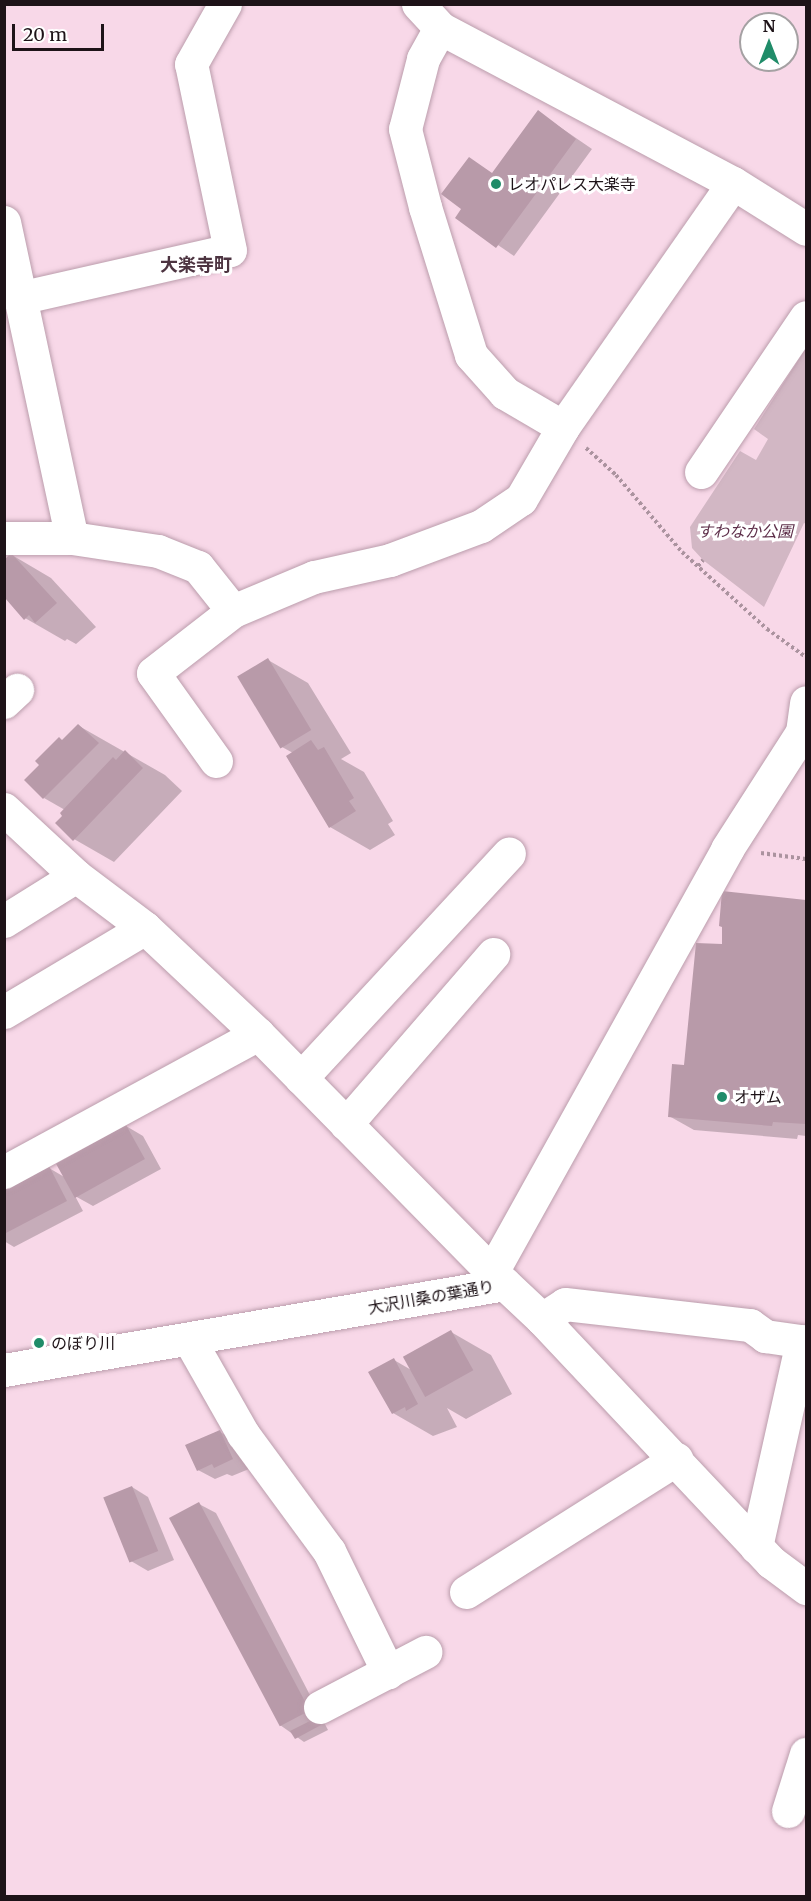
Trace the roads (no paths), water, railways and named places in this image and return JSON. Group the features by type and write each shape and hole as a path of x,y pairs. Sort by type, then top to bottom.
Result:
{"street":[{"path":"16,314 230,250 191,64 225,4"},
{"path":"563,427 505,393 471,355 425,207 405,129 423,59 429,16 733,183 807,229"},
{"path":"216,760 153,673 233,611 314,577 390,560 481,526 520,499 563,427 733,183"},
{"path":"4,222 16,314 72,538"},
{"path":"700,472 807,316"},
{"path":"4,537 72,538 158,550 198,567 233,611"},
{"path":"4,809 76,876 145,928 258,1035 498,1278 727,849 804,717"},
{"path":"301,1078 510,853"},
{"path":"4,921 76,876"},
{"path":"4,1012 145,928"},
{"path":"346,1124 493,954"},
{"path":"4,1172 258,1035"},
{"name":"大沢川桑の葉通り","path":"4,1370 189,1339 498,1278 542,1319 676,1459 756,1547 771,1562 807,1588"},
{"path":"542,1319 565,1304 750,1325 765,1336 804,1341 756,1547"},
{"path":"189,1339 243,1434 330,1551 388,1672"},
{"path":"466,1592 676,1459"},
{"path":"320,1707 425,1652"},
{"path":"788,1811 807,1754"}],"place":[{"name":"レオパレス大楽寺","path":"496,184"},
{"name":"オザム","path":"722,1097"},
{"name":"のぼり川","path":"39,1343"}],"district":[{"name":"大楽寺町","path":"196,265"}],"park label":[{"name":"すわなか公園","path":"745,531"}]}
